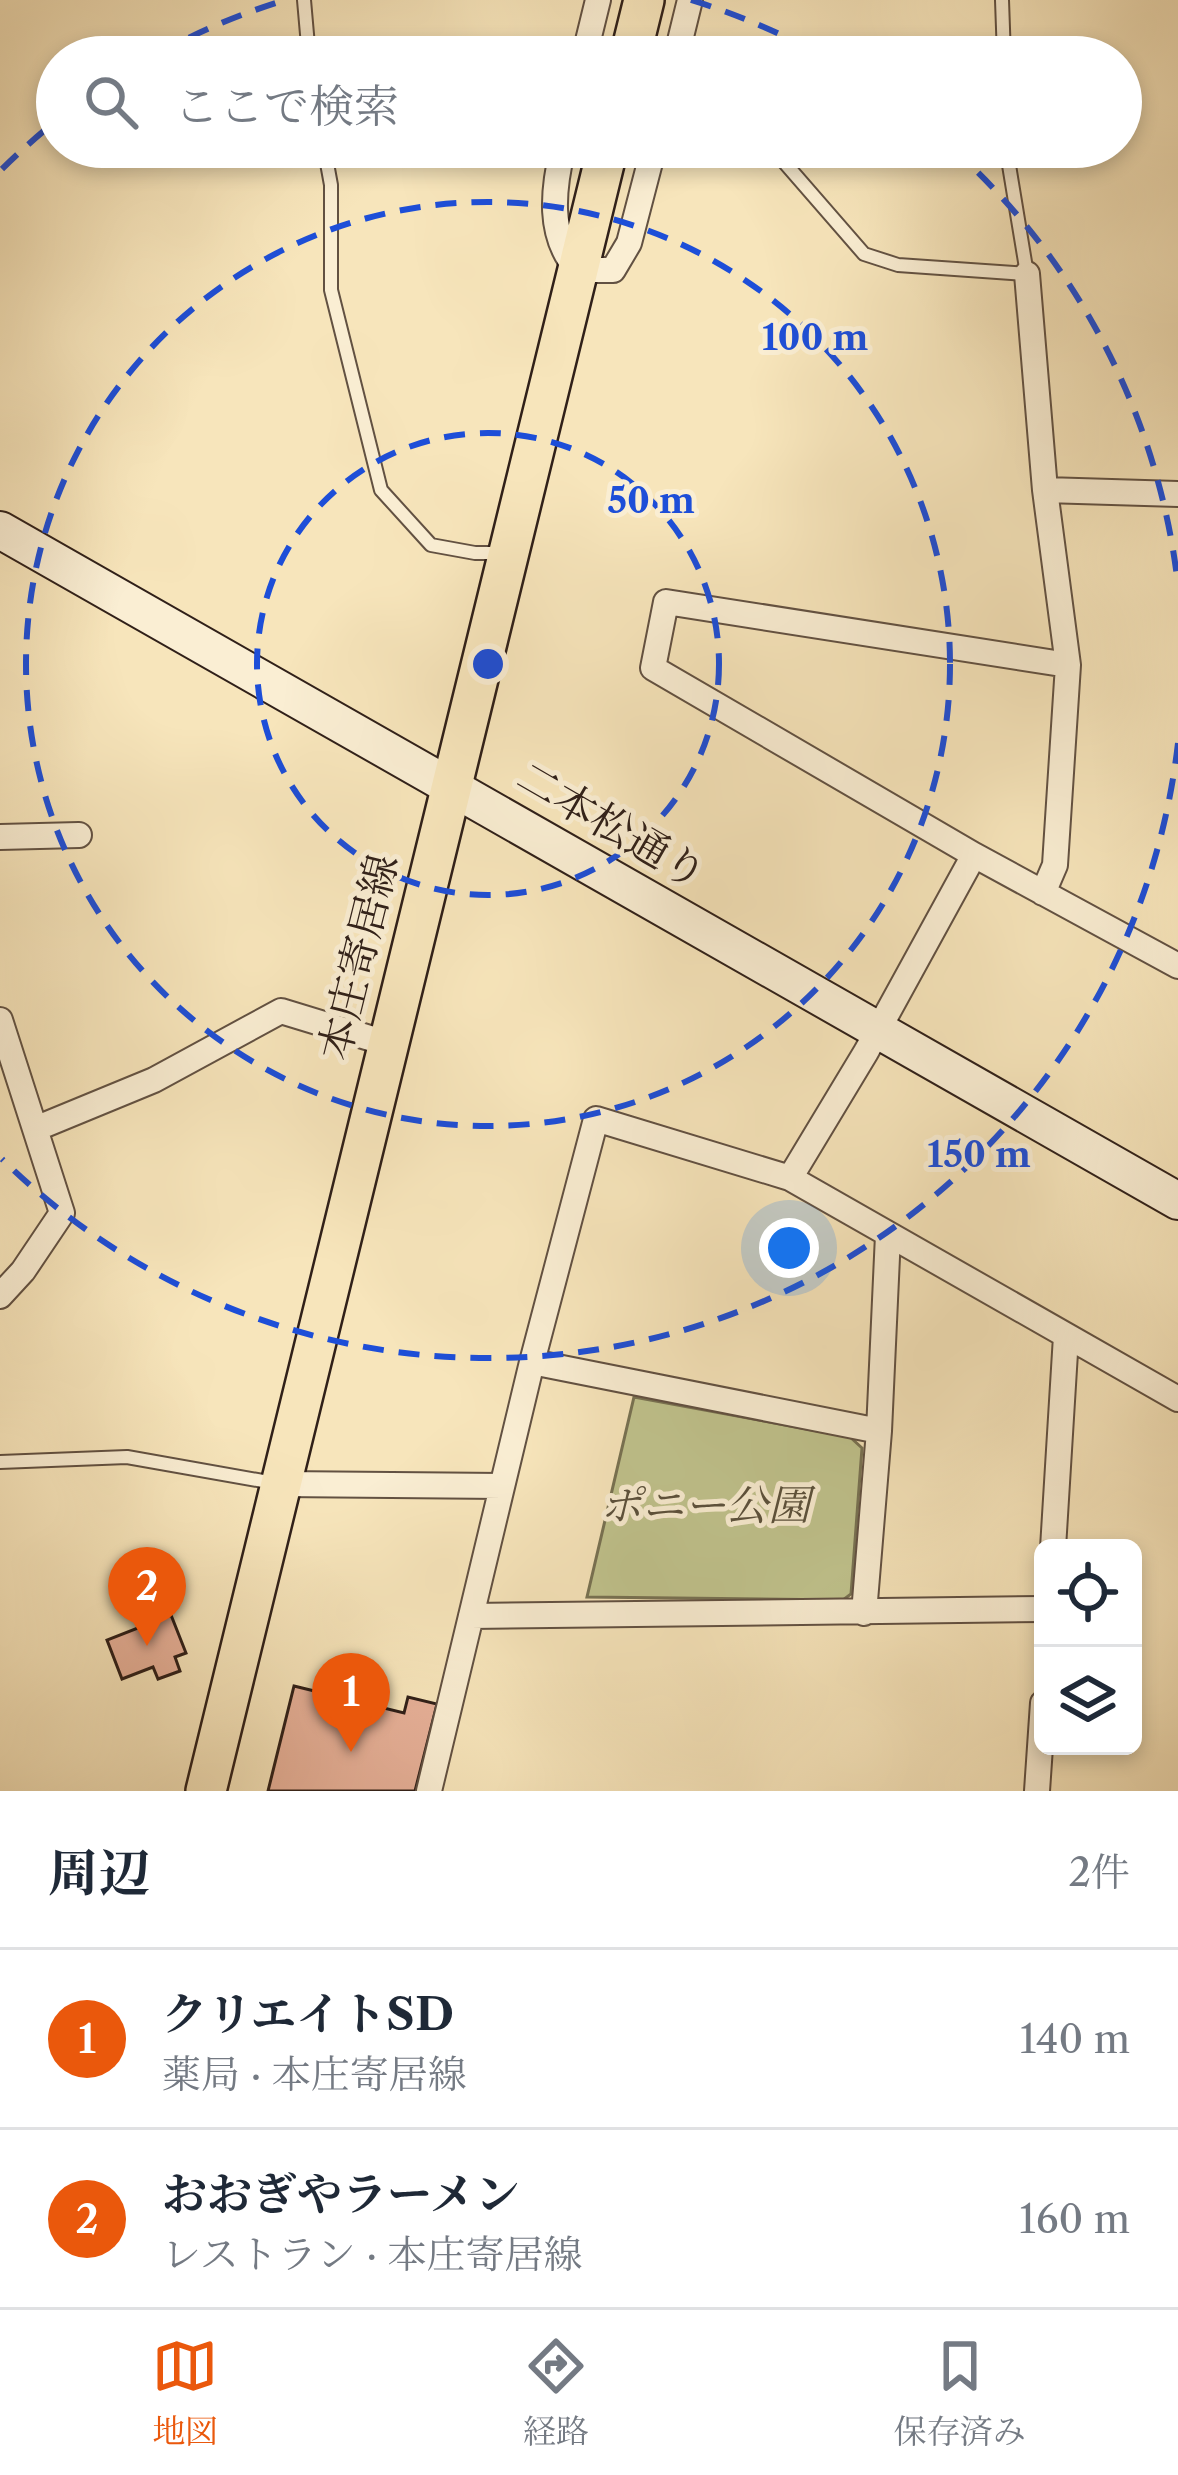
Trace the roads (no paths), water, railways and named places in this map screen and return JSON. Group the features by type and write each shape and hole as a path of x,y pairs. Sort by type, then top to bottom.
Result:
{"main road":[{"path":"635,36 644,0"},
{"name":"本庄寄居線","path":"206,1791 603,168"}],"street":[{"path":"589,36 598,0"},
{"path":"681,36 690,0"},
{"path":"558,168 555,218 560,245 578,270 613,270 625,254 648,168"},
{"path":"1027,274 1045,490 1068,665 1055,865 1043,893"},
{"path":"1045,490 1178,494"},
{"name":"二本松通り","path":"0,530 1178,1201"},
{"path":"1068,665 666,602 653,668 974,855 1178,966"},
{"path":"0,837 79,835"},
{"path":"790,1178 974,855"},
{"path":"35,1129 154,1081 281,1011 386,1043"},
{"path":"0,1020 62,1214 0,1296"},
{"path":"429,1791 596,1119 790,1178 1178,1399"},
{"path":"863,1613 879,1432 888,1235"},
{"path":"1054,1539 1066,1336"},
{"path":"532,1362 879,1432"},
{"path":"281,1484 502,1486"},
{"path":"471,1616 1034,1609"},
{"path":"1037,1791 1039,1755"}],"lane":[{"path":"304,0 308,36"},
{"path":"1002,0 1003,36"},
{"path":"328,168 331,290 381,490 431,545 507,553"},
{"path":"789,168 863,254 898,265 1027,274 1009,168"},
{"path":"0,1462 127,1457 281,1484"}],"place":[{"name":"おおぎやラーメン","path":"147,1646"},
{"name":"クリエイトSD","path":"351,1752"}],"park label":[{"name":"ポニー公園","path":"705,1505"}]}
